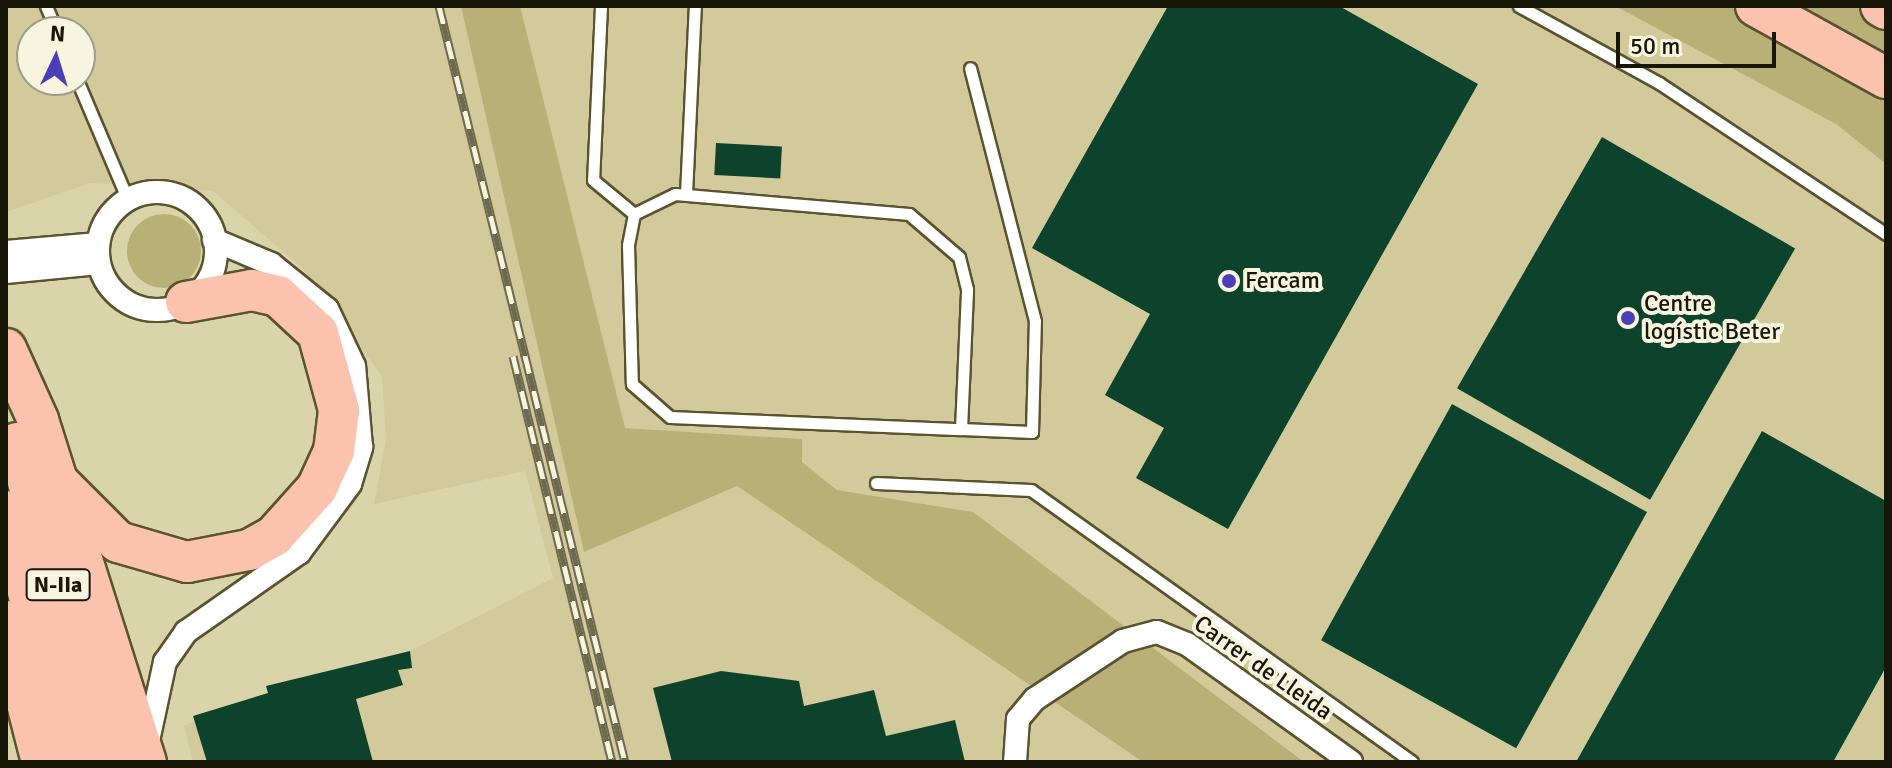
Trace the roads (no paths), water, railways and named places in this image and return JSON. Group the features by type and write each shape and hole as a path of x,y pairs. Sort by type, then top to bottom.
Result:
{"highway":[{"path":"1756,6 1886,78"},
{"path":"1792,6 1886,69"},
{"path":"59,483 118,542 187,562 249,550 285,525 317,488 334,451 339,410 318,333 278,296 252,290 186,302"},
{"path":"6,349 59,483 147,762"},
{"name":"N-IIa","path":"6,408 107,762"},
{"name":"N-IIa","path":"6,511 74,762"},
{"path":"6,621 42,762"},
{"path":"6,705 28,762"}],"street":[{"path":"147,762 153,697 186,632 299,553 350,484 361,447 354,366 327,309 271,264 214,240 185,200 160,193 128,200 107,221 99,254 126,301 156,310 186,302 209,281 214,240"},
{"path":"6,252 99,254"},
{"path":"6,272 99,254"},
{"name":"Carrer de Lleida","path":"1015,762 1018,719 1035,699 1123,641 1157,632 1187,644 1351,762"}],"lane":[{"path":"601,6 593,180 634,214"},
{"path":"686,194 695,6"},
{"path":"1519,6 1659,83 1886,234"},
{"path":"634,214 628,245 632,384 670,417 1032,432 1035,321 970,68"},
{"path":"84,96 128,200"},
{"path":"634,214 686,194 909,214 959,257 967,289 961,429"},
{"path":"876,483 1031,490 1412,762"}],"railway":[{"path":"439,6 625,762"},
{"path":"513,356 612,762"}],"place":[{"name":"Fercam","path":"1229,281"},
{"name":"Centre logístic Beter","path":"1628,318"}]}
